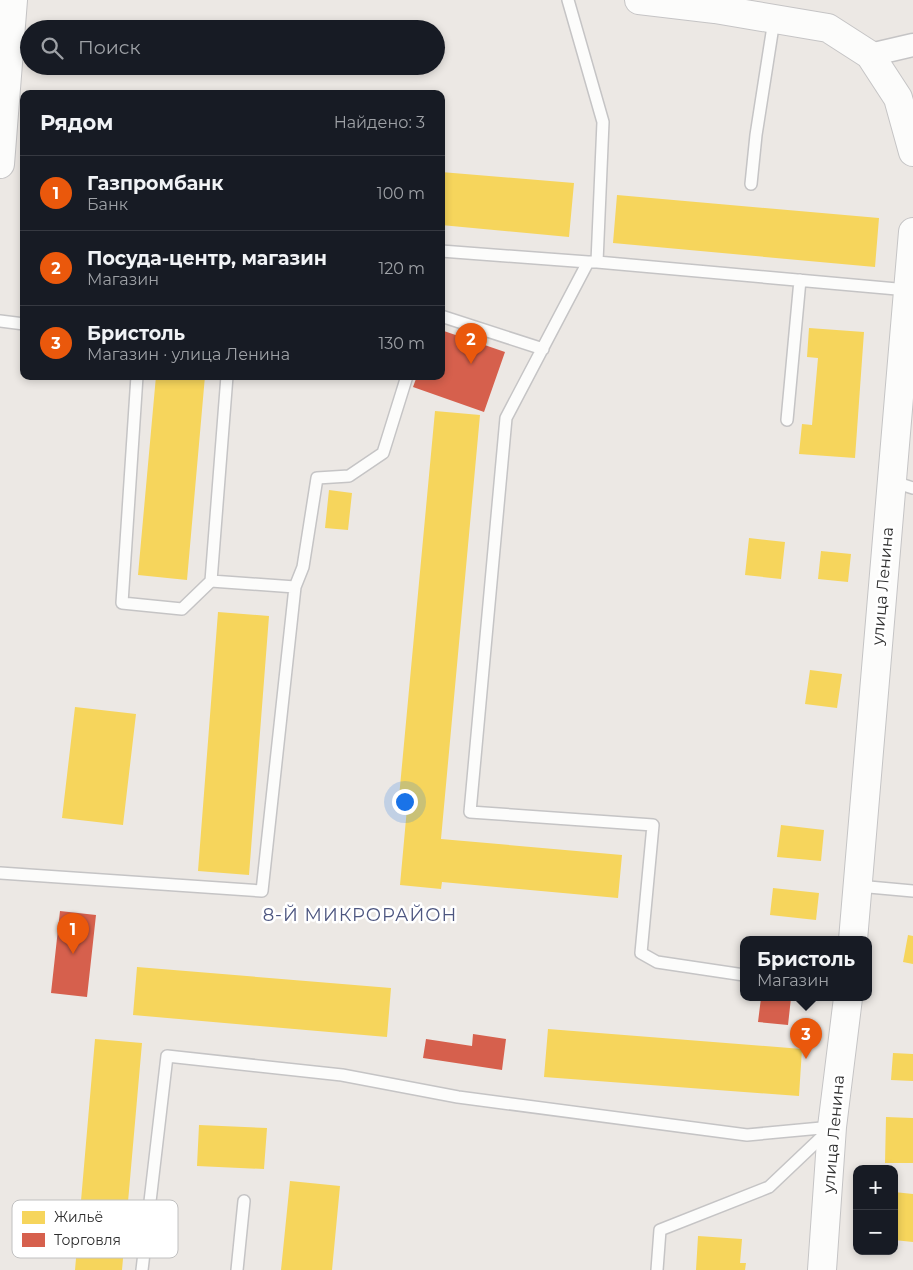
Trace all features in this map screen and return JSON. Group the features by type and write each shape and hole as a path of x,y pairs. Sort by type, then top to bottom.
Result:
{"main road":[{"path":"0,164 13,0"},
{"path":"639,0 715,9 828,28 870,55 898,98 913,152"},
{"name":"улица Ленина","path":"853,936 902,484 908,290 913,232"},
{"name":"улица Ленина","path":"822,1270 832,1127 848,1001"}],"street":[{"path":"870,55 913,45"}],"lane":[{"path":"568,0 603,122 593,262 542,349 506,418 470,812 653,825 641,953 656,962 740,974"},
{"path":"751,184 756,135 774,20"},
{"path":"445,251 593,262 908,290"},
{"path":"786,420 800,280"},
{"path":"445,317 542,349"},
{"path":"0,321 20,324"},
{"path":"137,380 122,603 182,609 211,581 228,380"},
{"path":"0,873 262,891 295,587 303,567 317,478 349,476 383,453 406,380"},
{"path":"211,581 295,587"},
{"path":"858,886 913,891"},
{"path":"150,1200 167,1056 342,1075 458,1097 746,1135 832,1127"},
{"path":"657,1270 660,1230 769,1187 832,1127"},
{"path":"236,1270 244,1201"}],"building: Жильё":[{"path":"445,172 574,183 569,237 445,225"},
{"path":"617,195 879,218 875,267 613,243"},
{"path":"809,328 864,332 855,458 799,454 802,424 812,425 818,358 807,357"},
{"path":"156,380 205,380 187,580 138,575"},
{"path":"435,411 480,415 441,839 622,855 618,898 442,882 441,889 400,885 407,808 398,808"},
{"path":"329,490 352,493 348,530 325,528"},
{"path":"749,538 785,542 781,579 745,575"},
{"path":"821,551 851,554 848,582 818,579"},
{"path":"218,612 269,616 249,875 198,871"},
{"path":"810,670 842,674 837,708 805,704"},
{"path":"75,707 136,714 123,825 62,818"},
{"path":"781,825 824,830 821,861 777,857"},
{"path":"773,888 819,893 816,920 770,915"},
{"path":"908,935 913,936 913,964 903,962"},
{"path":"137,967 391,988 387,1037 133,1015"},
{"path":"548,1029 802,1049 799,1096 544,1077"},
{"path":"95,1039 142,1043 128,1200 81,1200"},
{"path":"893,1053 913,1054 913,1081 891,1080"},
{"path":"886,1117 913,1118 913,1163 885,1163"},
{"path":"199,1125 267,1128 264,1169 197,1166"},
{"path":"290,1181 340,1186 332,1270 281,1270"},
{"path":"898,1192 913,1194 913,1242 898,1240"},
{"path":"698,1236 742,1239 740,1263 746,1263 745,1270 696,1270"},
{"path":"76,1258 123,1258 122,1270 75,1270"}],"building: Торговля":[{"path":"445,331 505,352 484,412 413,387 416,380 445,380"},
{"path":"60,911 96,915 87,997 51,993"},
{"path":"761,1001 791,1001 788,1025 758,1022"},
{"path":"473,1034 506,1039 502,1070 423,1058 426,1039 472,1046"}],"place":[{"name":"Посуда-центр, магазин","path":"471,364"},
{"name":"Газпромбанк","path":"73,954"},
{"name":"Бристоль","path":"806,1059"}],"district":[{"name":"8-Й МИКРОРАЙОН","path":"360,915"}]}
